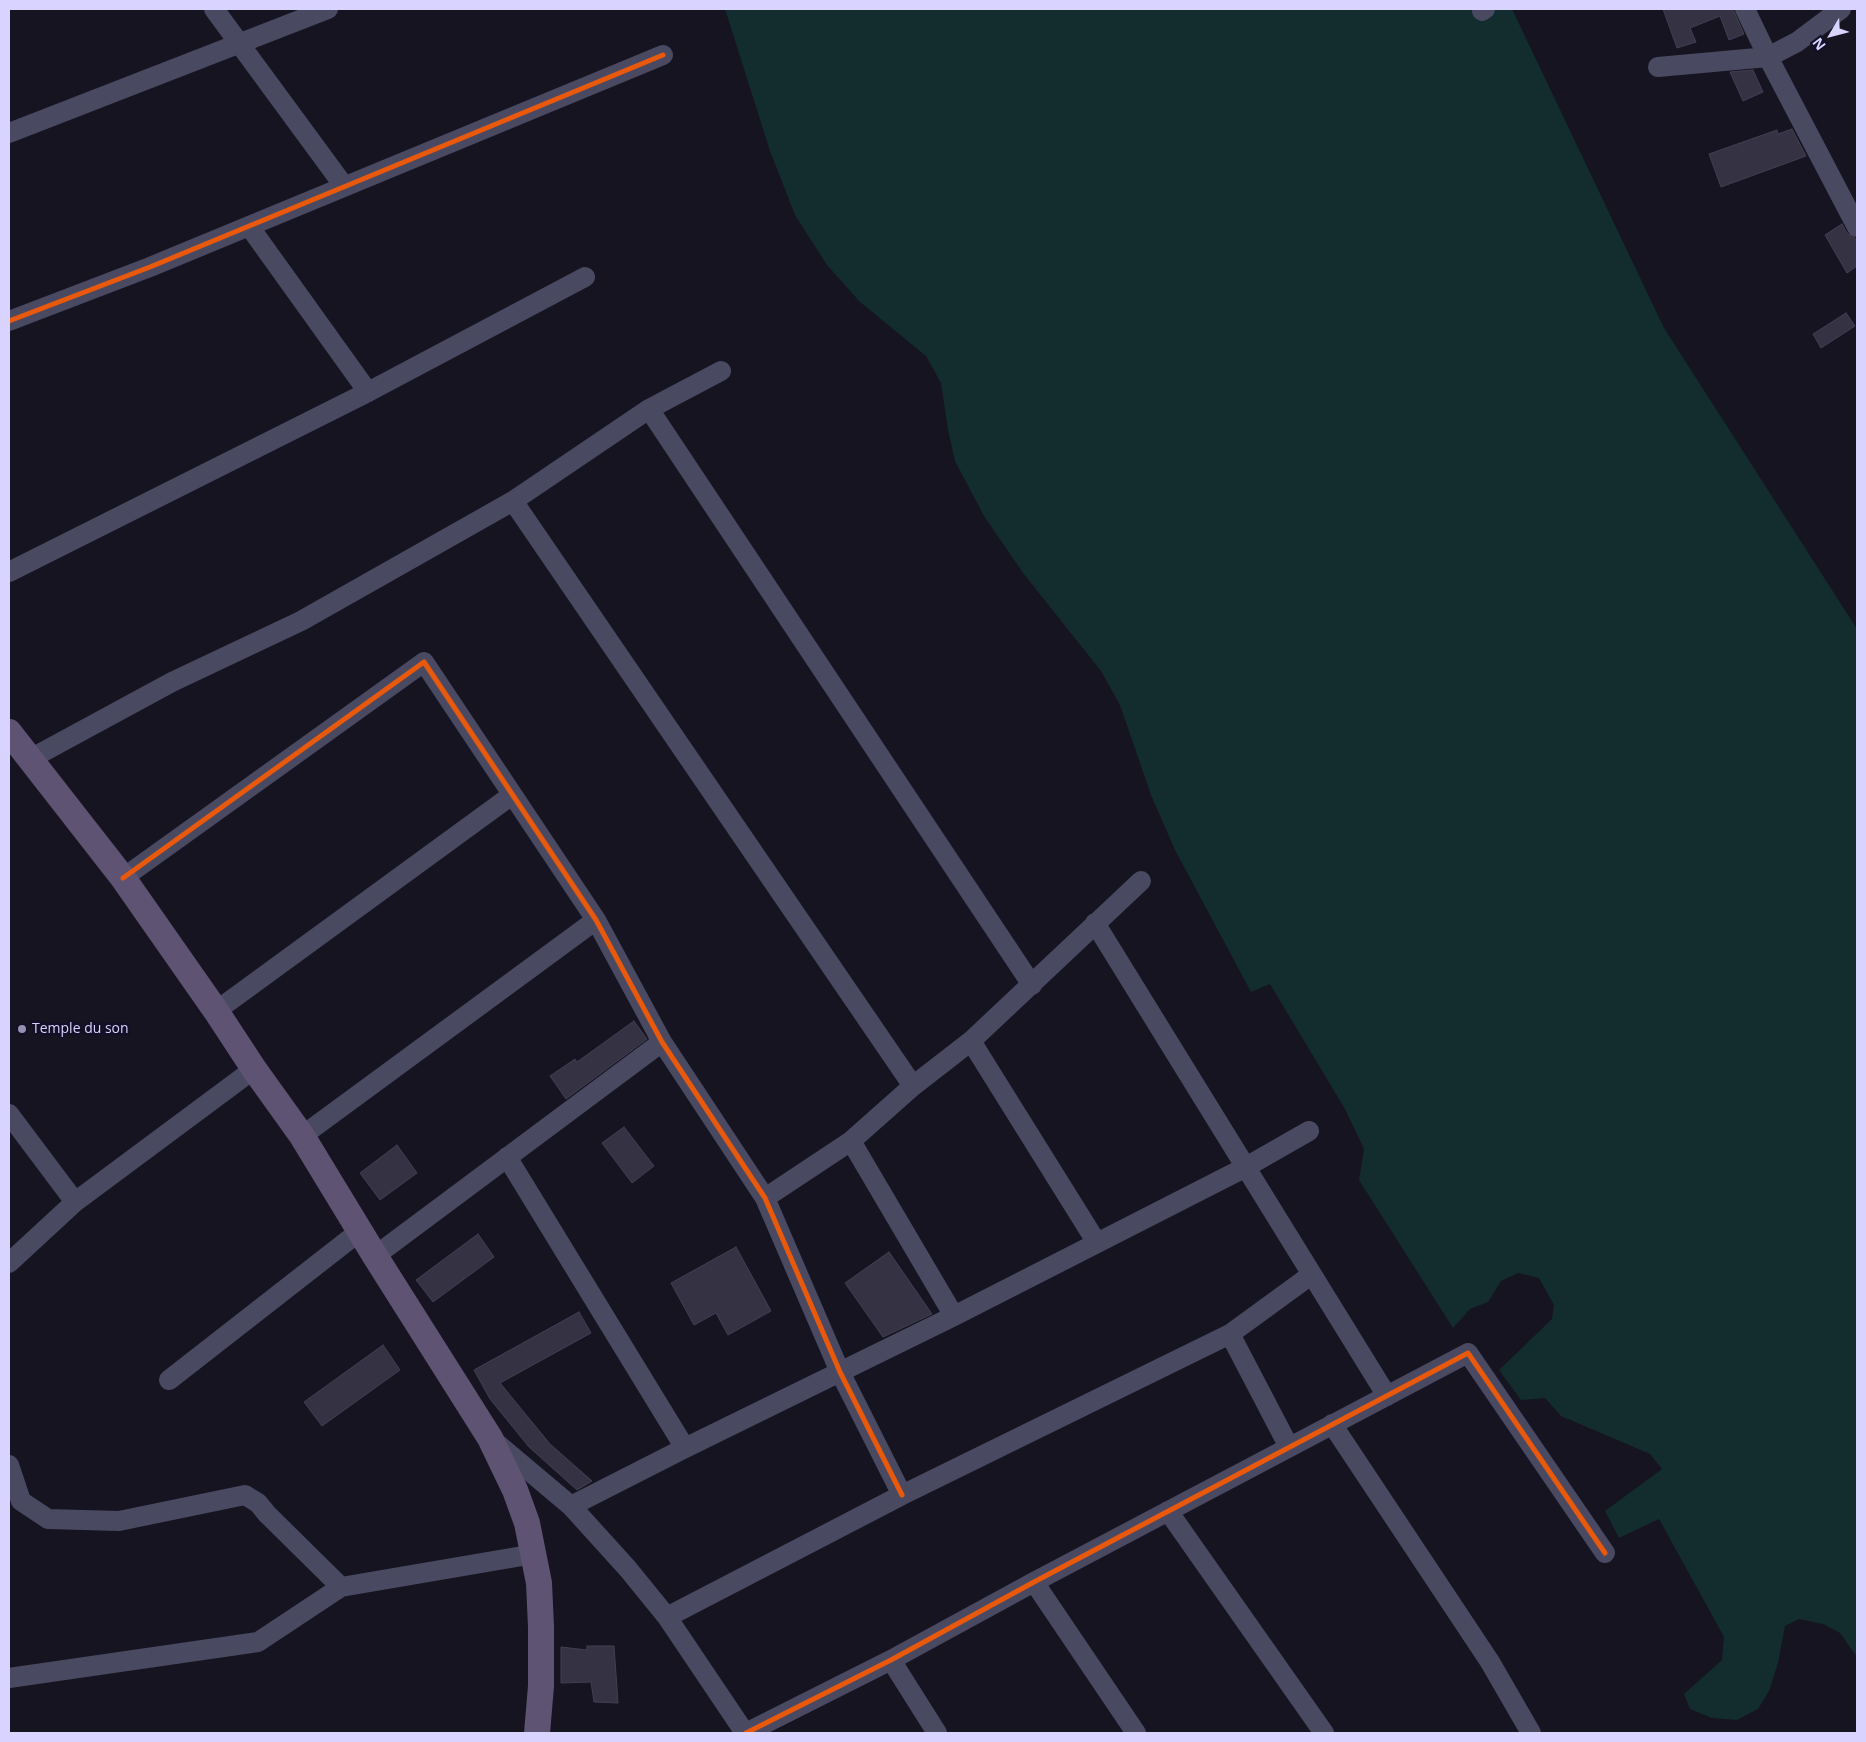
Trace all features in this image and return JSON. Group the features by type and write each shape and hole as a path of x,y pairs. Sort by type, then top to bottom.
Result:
{"main road":[{"path":"9,732 123,878 302,1136 374,1256 490,1438 515,1490 527,1523 539,1583 541,1686 536,1733"}],"street":[{"path":"214,9 344,186"},
{"path":"9,133 328,9"},
{"path":"1746,9 1768,57 1856,221"},
{"path":"1658,67 1768,57 1797,42 1841,9"},
{"path":"9,321 249,226 663,55"},
{"path":"249,226 368,392"},
{"path":"9,572 368,392 585,277"},
{"path":"30,759 172,682 301,620 513,501 649,409 721,371"},
{"path":"649,409 1032,985"},
{"path":"513,501 913,1086"},
{"path":"123,878 424,662 596,920 662,1042 765,1198 840,1372 902,1495"},
{"path":"216,1011 512,795"},
{"path":"765,1198 851,1141 913,1086 971,1041 1032,985 1095,922 1141,881"},
{"path":"302,1136 596,920"},
{"path":"1095,922 1386,1396"},
{"path":"971,1041 1097,1243"},
{"path":"374,1256 662,1042"},
{"path":"9,1262 75,1202 254,1069"},
{"path":"9,1114 75,1202"},
{"path":"570,1506 954,1316 1246,1167 1310,1131"},
{"path":"851,1141 954,1316"},
{"path":"507,1157 685,1448"},
{"path":"170,1380 360,1231"},
{"path":"667,1617 902,1495 1230,1334 1311,1275"},
{"path":"1230,1334 1290,1447"},
{"path":"490,1438 570,1506 628,1569 667,1617 746,1733 891,1660 1034,1582 1468,1353 1605,1553"},
{"path":"1332,1424 1490,1662 1531,1733"},
{"path":"9,1465 22,1501 48,1519 119,1521 244,1495 258,1503 341,1587"},
{"path":"1168,1511 1324,1733"},
{"path":"9,1678 258,1642 341,1587 534,1554"},
{"path":"1034,1582 1136,1733"},
{"path":"891,1660 936,1733"}],"green space":[{"path":"725,9 1512,9 1664,328 1857,629 1857,1657 1840,1633 1823,1624 1799,1619 1785,1626 1778,1663 1769,1691 1758,1709 1737,1720 1712,1718 1690,1709 1684,1694 1722,1660 1724,1637 1659,1519 1619,1538 1605,1511 1662,1469 1650,1454 1561,1416 1545,1398 1521,1400 1499,1370 1552,1319 1554,1305 1539,1278 1518,1273 1501,1281 1488,1302 1470,1309 1453,1328 1359,1180 1364,1149 1345,1109 1270,984 1251,992 1175,850 1151,795 1120,705 1101,671 1023,573 984,516 955,461 941,383 926,356 860,302 827,265 795,215 770,151"}],"building":[{"path":"1663,9 1733,9 1744,34 1729,40 1720,16 1690,28 1696,42 1677,48"},
{"path":"1753,70 1763,92 1743,101 1730,72"},
{"path":"1792,129 1806,156 1721,187 1709,154 1777,130 1778,134"},
{"path":"1842,224 1847,233 1855,238 1857,243 1857,266 1847,273 1825,235"},
{"path":"1846,313 1855,326 1821,348 1813,334"},
{"path":"634,1021 647,1039 566,1099 550,1076 575,1059 577,1062"},
{"path":"624,1127 654,1166 632,1183 602,1143"},
{"path":"397,1145 417,1173 380,1200 360,1173"},
{"path":"478,1234 494,1257 433,1302 416,1280"},
{"path":"736,1247 771,1311 728,1335 716,1313 694,1325 671,1283"},
{"path":"889,1252 932,1314 883,1337 845,1283"},
{"path":"579,1312 591,1333 500,1383 550,1444 592,1481 577,1490 529,1447 490,1399 474,1370"},
{"path":"383,1345 400,1370 322,1426 304,1402"},
{"path":"587,1646 614,1646 618,1703 594,1702 591,1682 561,1683 561,1647 587,1650"}],"cycle path":[{"path":"9,321 150,267 663,55"},
{"path":"123,878 424,662 596,920 662,1042 765,1198 840,1372 902,1495"},
{"path":"746,1733 891,1660 1034,1582 1468,1353 1605,1553"}],"place":[{"name":"Temple du son","path":"22,1029"}]}
